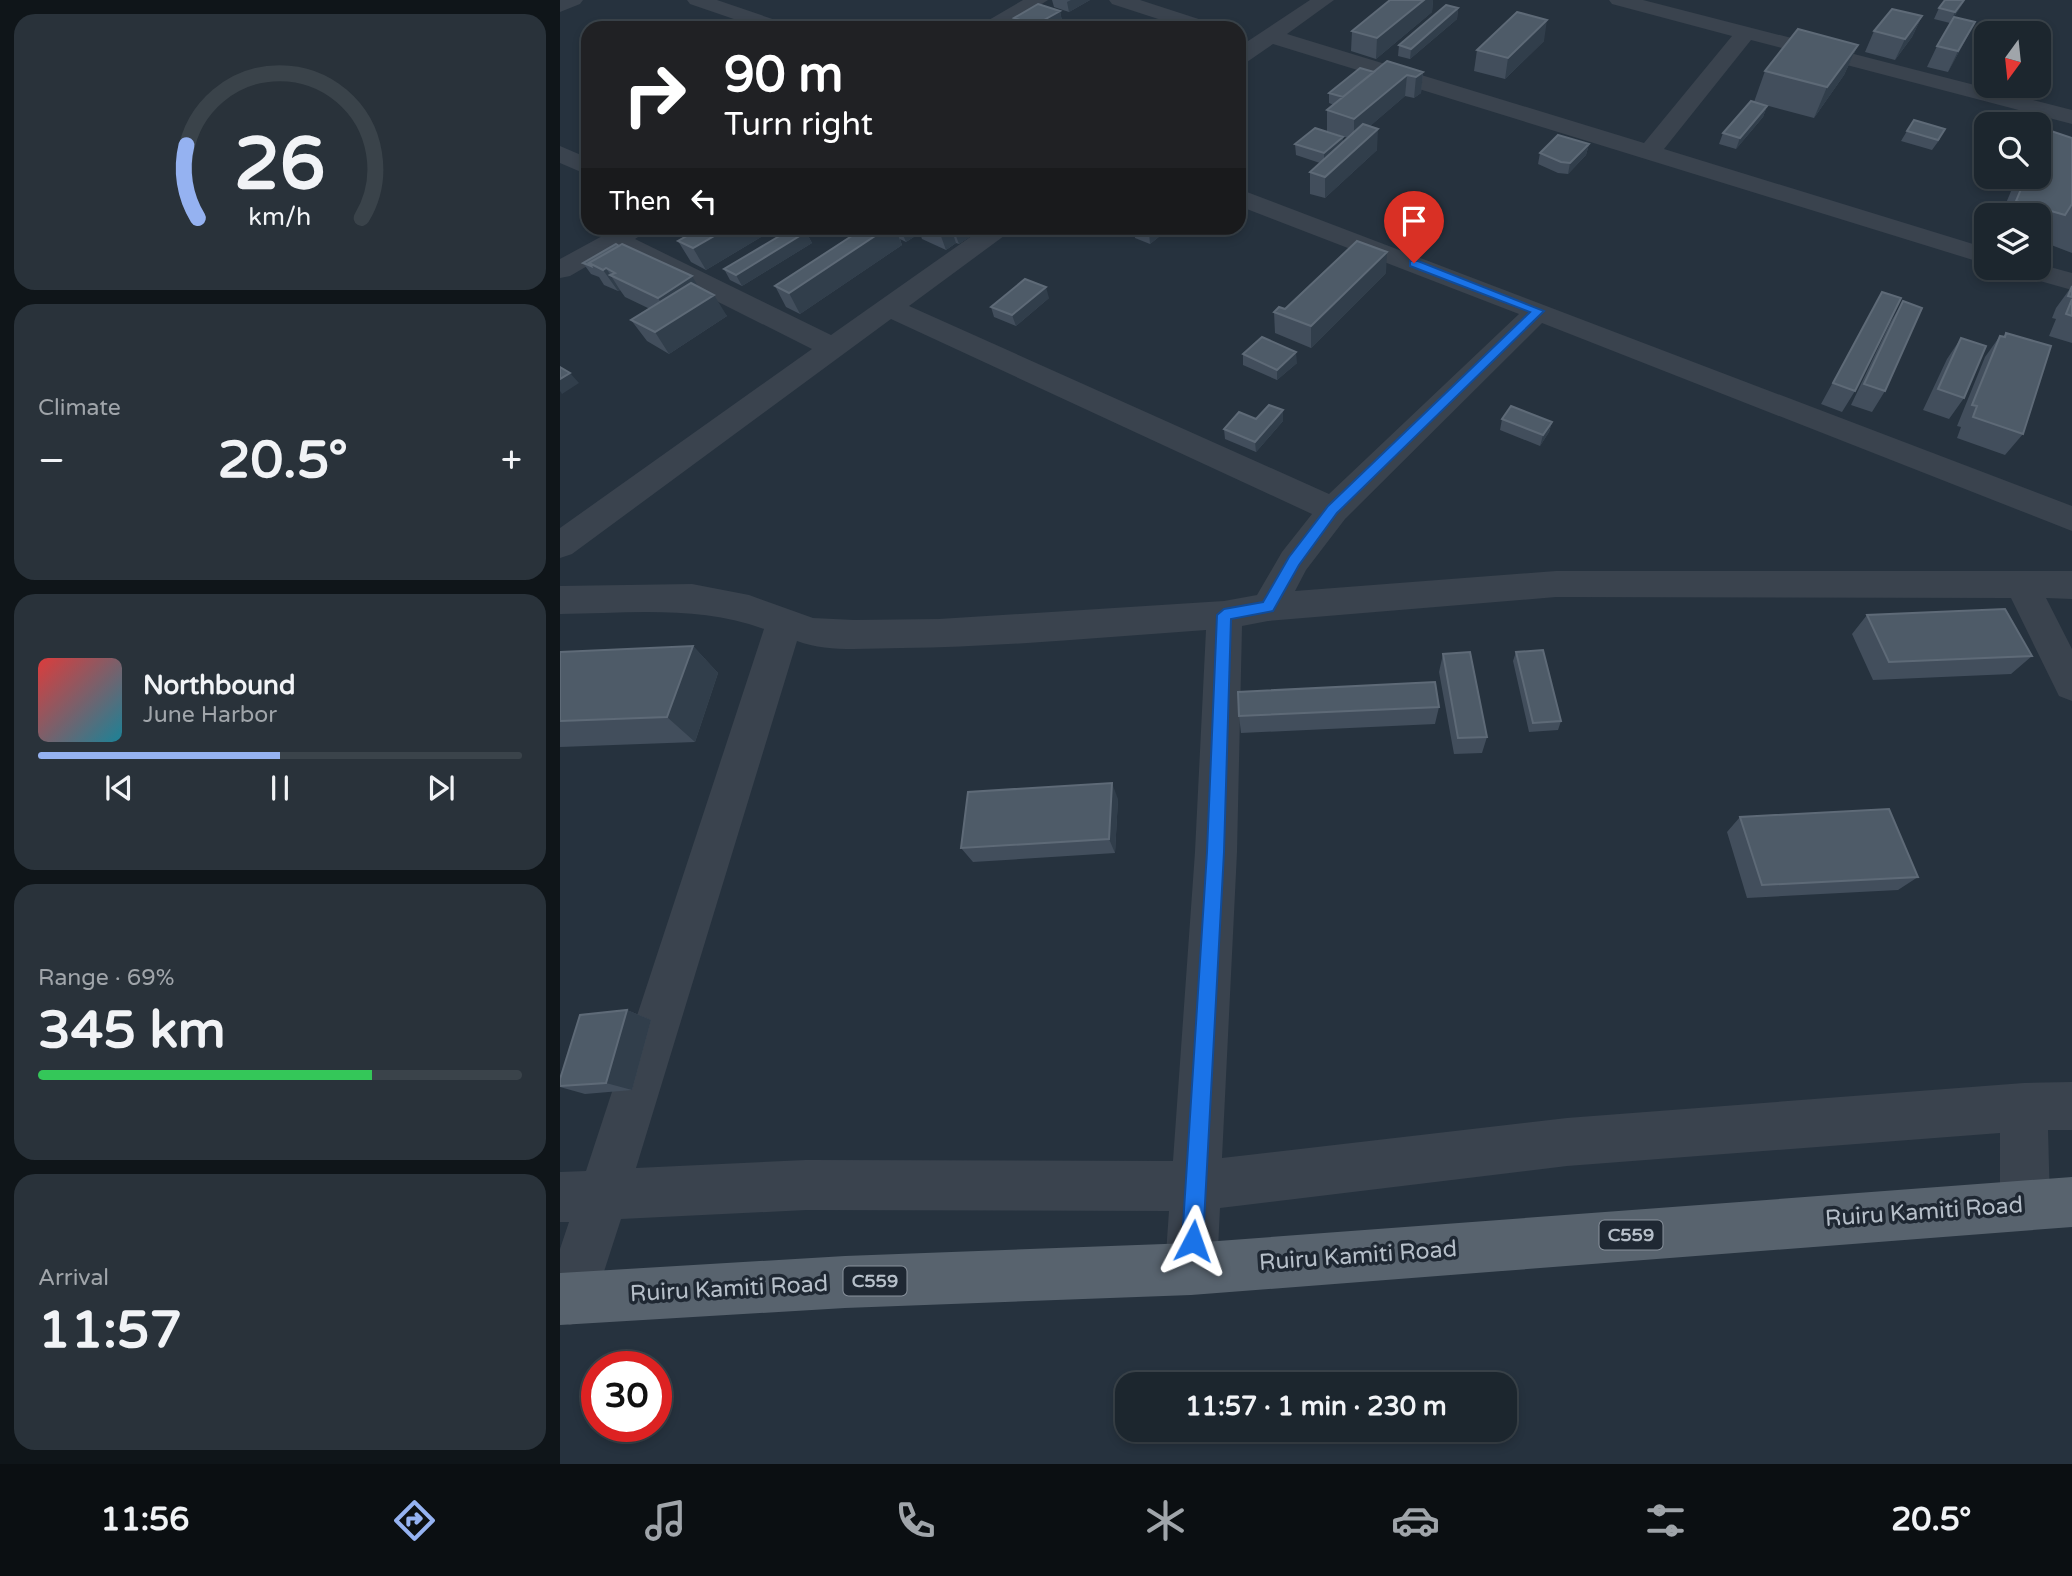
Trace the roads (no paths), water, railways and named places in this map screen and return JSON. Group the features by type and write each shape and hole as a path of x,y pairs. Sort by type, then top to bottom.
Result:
{"main road":[{"name":"Ruiru Kamiti Road","path":"565,1299 845,1282 1191,1269 2048,1203"}],"street":[{"path":"560,6 573,0"},
{"path":"697,0 759,21"},
{"path":"1001,21 1038,0"},
{"path":"1119,0 1185,21"},
{"path":"1256,39 1324,0"},
{"path":"1619,0 2072,117"},
{"path":"1649,152 1745,34"},
{"path":"1256,39 1649,152 1974,252"},
{"path":"560,153 581,164"},
{"path":"1246,200 2072,519"},
{"path":"560,270 621,235"},
{"path":"629,235 834,348"},
{"path":"560,545 989,235"},
{"path":"2051,276 2072,282"},
{"path":"890,308 1333,510"},
{"path":"1268,607 1294,561 1333,510 1538,311"},
{"path":"560,600 692,598 749,609 812,632 844,634 939,633 1224,615 1268,607 1556,584 2072,585"},
{"path":"2022,586 2072,685"},
{"path":"1191,1269 1216,852 1224,615"},
{"path":"565,1299 582,1195 785,624"},
{"path":"582,1195 806,1185 1196,1186 1567,1142 2024,1107 2072,1106"},
{"path":"2024,1107 2048,1203"}]}
